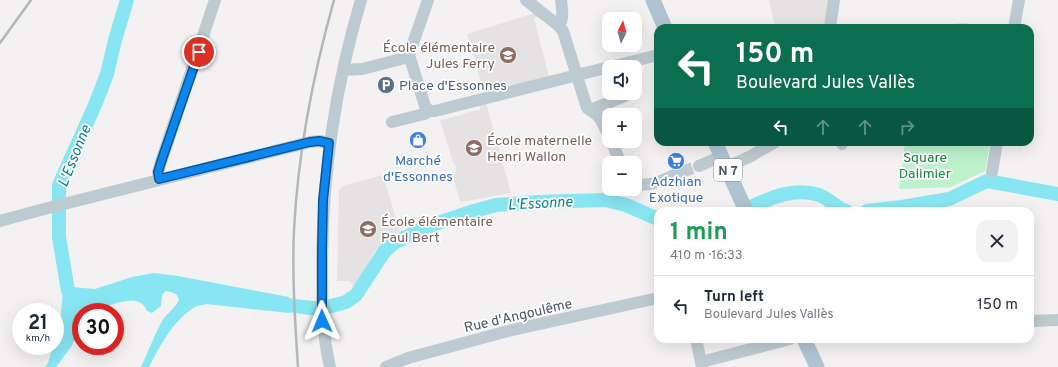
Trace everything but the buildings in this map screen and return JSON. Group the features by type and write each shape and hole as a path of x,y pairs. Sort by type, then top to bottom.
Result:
{"main road":[{"path":"653,0 663,24"},
{"name":"N 7","path":"717,146 743,204"},
{"path":"806,343 817,367"}],"street":[{"path":"159,179 158,172 161,162 215,0"},
{"path":"330,367 322,318 323,200 329,143 342,70 361,0"},
{"path":"428,0 409,57 425,106 429,111"},
{"path":"526,0 559,26 566,40 587,108 596,114 602,122"},
{"path":"559,26 563,16 561,0"},
{"path":"831,24 834,0"},
{"path":"1015,24 1019,0"},
{"path":"638,60 654,56"},
{"path":"342,70 362,69 409,57"},
{"path":"392,122 424,114 429,111 435,111 602,69"},
{"path":"590,110 615,100"},
{"path":"2,220 159,179 310,142 319,141 329,143"},
{"path":"699,166 751,156 768,146"},
{"path":"992,172 996,146"},
{"path":"642,186 661,182 681,172"},
{"name":"Rue d'Angoulême","path":"386,367 408,358 508,330 654,299"},
{"path":"1034,321 1058,320"},
{"path":"697,343 701,364 776,343"}],"shaded area":[{"path":"769,0 828,0 825,24 775,24"},
{"name":"École élémentaire Jules Ferry","path":"535,13 538,16 534,18 549,77 484,94 467,34"},
{"name":"École maternelle Henri Wallon","path":"486,103 511,193 461,202 453,177 457,168 453,162 440,120 480,110 479,104"},
{"name":"École élémentaire Paul Bert","path":"383,175 400,232 386,241 374,252 362,277 354,287 349,281 337,281 339,190 343,186"}],"green space":[{"name":"Square Dalimier","path":"904,146 989,146 985,171 951,187 899,189"}],"water":[{"path":"65,272 71,287 95,289 132,277 154,273 178,276 289,297 289,313 207,304 197,306 187,312 174,326 149,367 141,367 162,321 176,305 179,299 177,295 166,291 162,298 161,306 152,313 147,311 144,305 134,301 118,303 72,303 72,345 56,367 45,367 50,355 64,355 64,303 62,303"}],"waterway":[{"name":"L'Essonne","path":"68,291 59,237 59,185 95,105 107,74 127,0"},
{"name":"L'Essonne","path":"902,207 949,199 987,181 1058,194"},
{"name":"L'Essonne","path":"751,207 779,196 799,192 819,195 838,207"},
{"name":"L'Essonne","path":"271,303 311,308 324,308 346,302 356,295 384,252 394,243 423,228 496,205 605,200 626,205 654,217"}],"tunnel":[{"path":"681,172 699,166"}],"railway":[{"path":"0,43 31,0"},
{"path":"298,367 293,264 296,201 303,143 313,85 334,0"}],"place":[{"name":"École élémentaire Jules Ferry","path":"508,55"},
{"name":"Place d'Essonnes","path":"386,85"},
{"name":"Marché d'Essonnes","path":"418,140"},
{"name":"École maternelle Henri Wallon","path":"474,148"},
{"name":"Adzhian Exotique","path":"676,161"},
{"name":"École élémentaire Paul Bert","path":"368,229"}],"route":[{"path":"199,52 161,162 158,172 159,179 310,142 319,141 329,143 323,200 322,321"}]}
